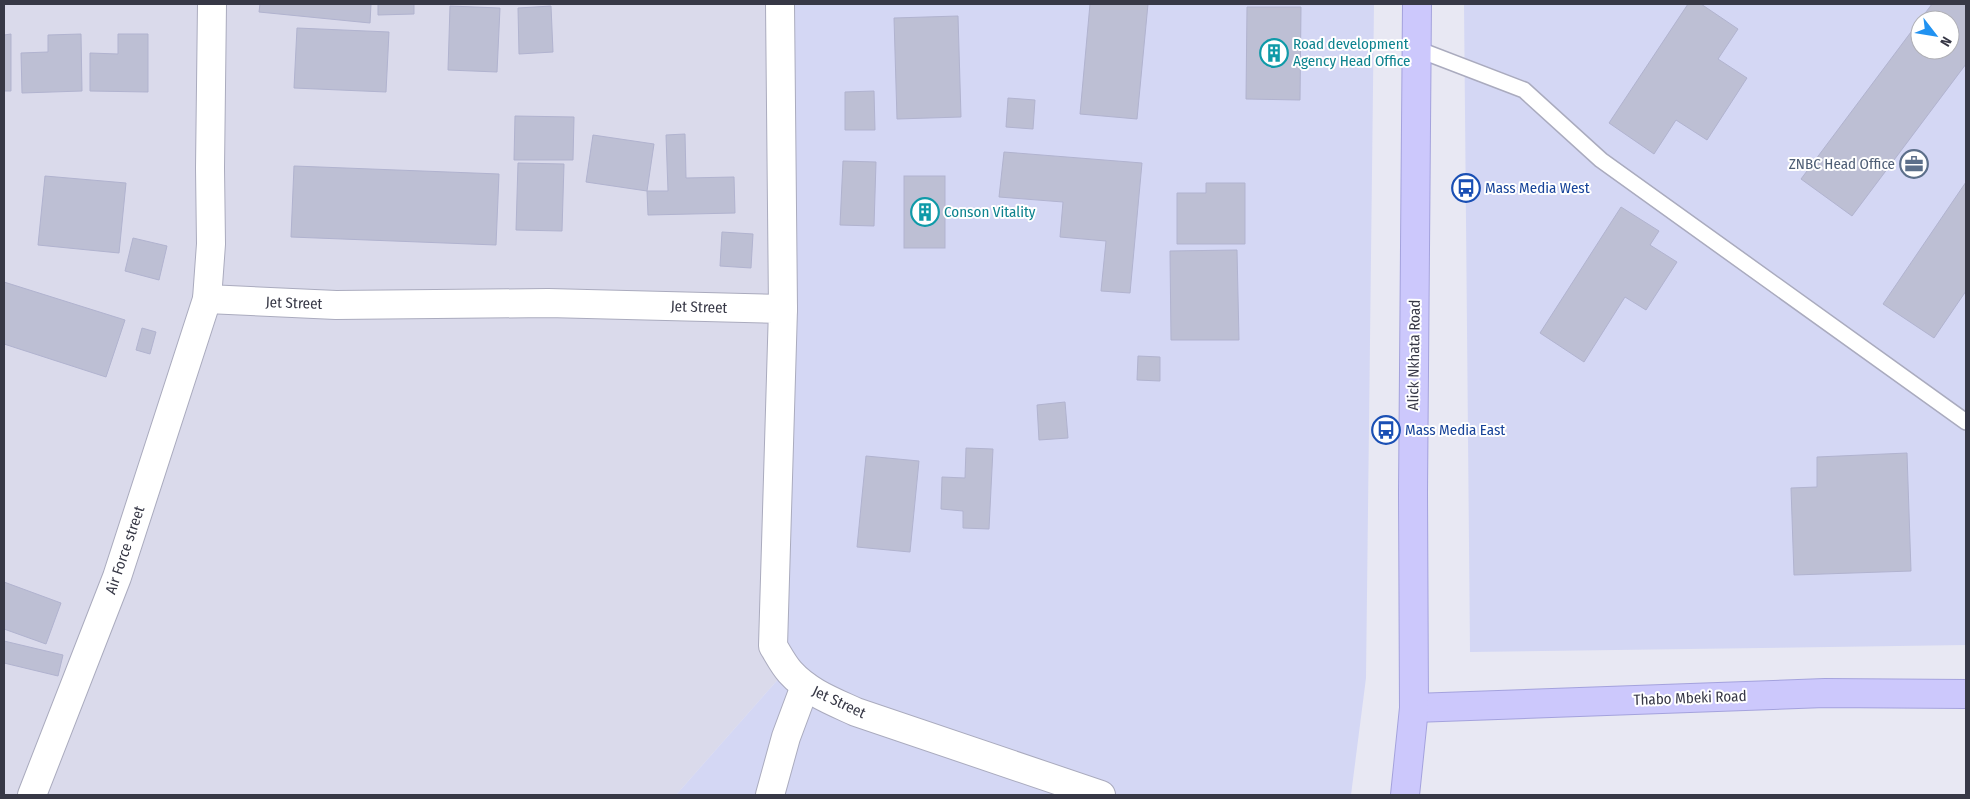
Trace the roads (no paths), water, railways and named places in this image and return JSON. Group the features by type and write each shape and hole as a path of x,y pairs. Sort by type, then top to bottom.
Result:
{"main road":[{"name":"Alick Nkhata Road","path":"1405,795 1414,708 1413,492 1417,4"},
{"name":"Thabo Mbeki Road","path":"1414,708 1825,693 1966,694"}],"street":[{"path":"207,299 211,244 212,4"},
{"path":"780,4 783,309"},
{"name":"Jet Street","path":"207,299 336,305 548,302 783,309 773,646 789,671 805,686 824,698 856,712 1101,795"},
{"name":"Air Force street","path":"32,795 117,577 207,299"},
{"path":"770,795 786,737 805,686"}],"lane":[{"path":"1417,50 1524,90 1601,160 1966,422"}],"place":[{"name":"Road development Agency Head Office","path":"1274,53"},
{"name":"ZNBC Head Office","path":"1914,164"},
{"name":"Mass Media West","path":"1466,188"},
{"name":"Conson Vitality","path":"925,212"},
{"name":"Mass Media East","path":"1386,430"}]}
